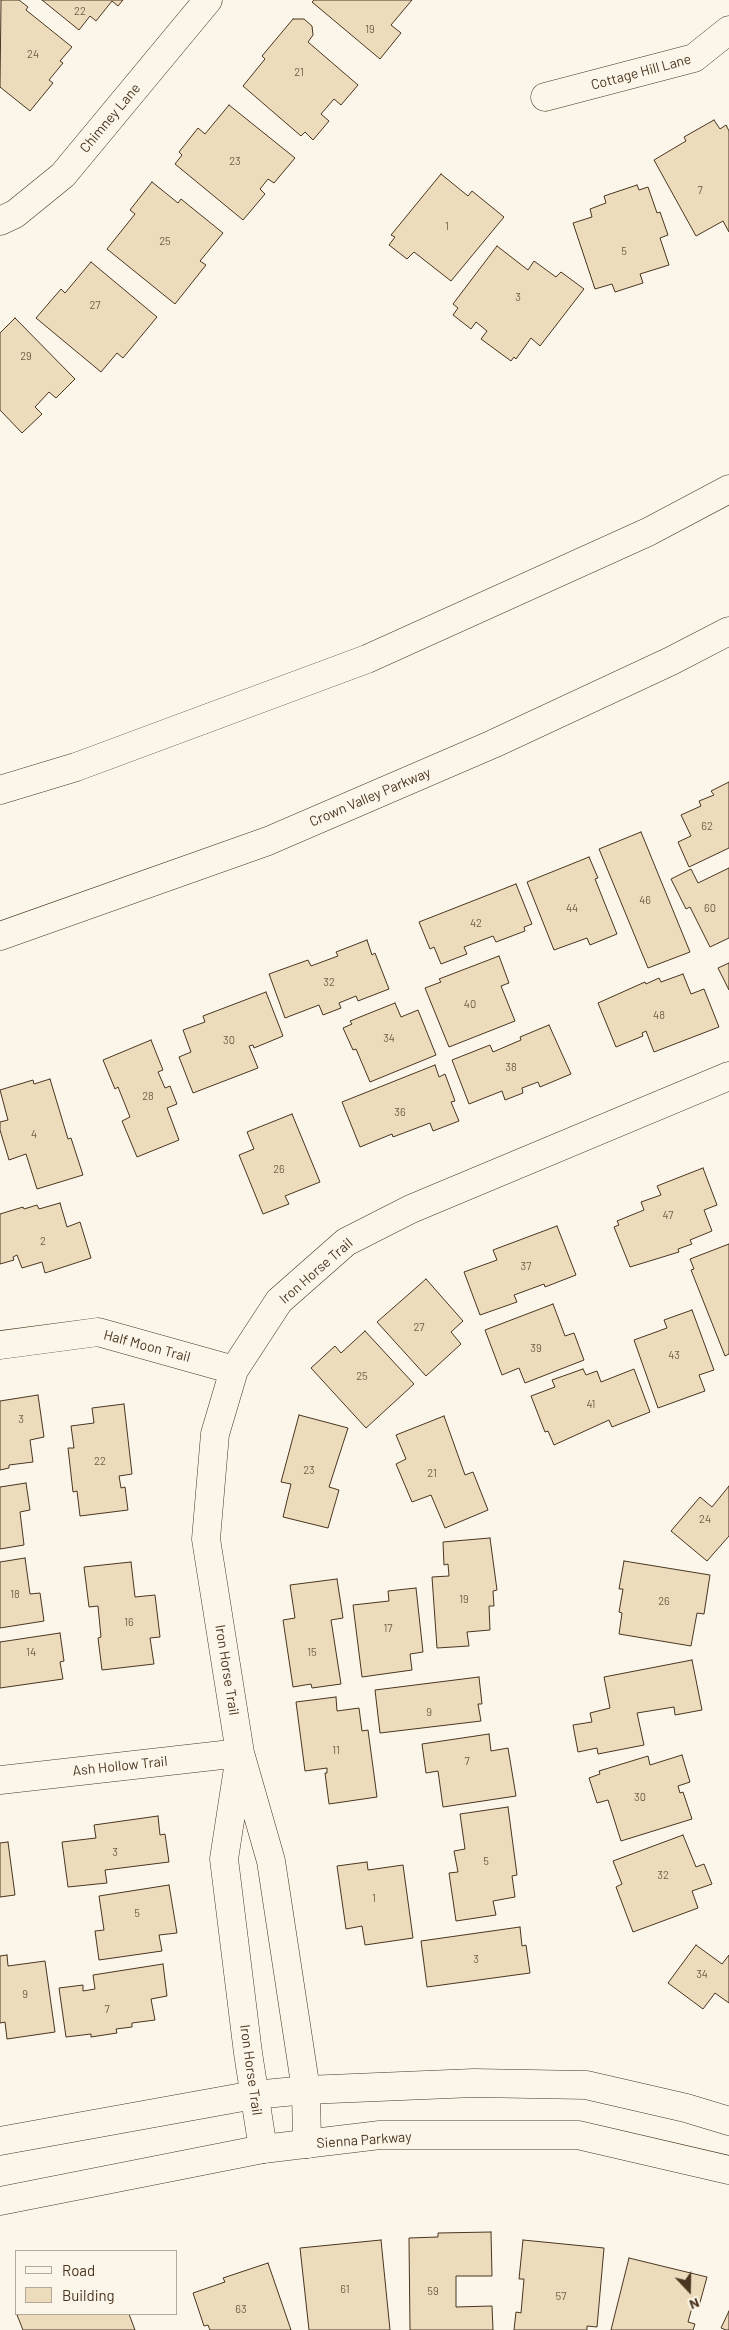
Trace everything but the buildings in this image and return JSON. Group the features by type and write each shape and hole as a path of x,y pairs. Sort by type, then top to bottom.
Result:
{"main road":[{"name":"Chimney Lane","path":"0,222 15,214 62,175 208,0"},
{"name":"Cottage Hill Lane","path":"545,98 694,58 729,30"},
{"path":"0,790 76,767 367,659 648,532 729,489"},
{"name":"Crown Valley Parkway","path":"0,936 268,840 493,744 671,661 729,631"},
{"name":"Iron Horse Trail","path":"307,2144 306,2090 270,1862 240,1753 206,1538 215,1434 234,1370 279,1302 346,1242 411,1209 729,1076"},
{"name":"Half Moon Trail","path":"0,1345 98,1332 234,1370"},
{"name":"Iron Horse Trail","path":"240,1753 224,1859 254,2095 263,2149"},
{"name":"Ash Hollow Trail","path":"0,1780 240,1753"},
{"path":"0,2141 254,2095 306,2090 474,2083 586,2086 686,2108 729,2121"},
{"name":"Sienna Parkway","path":"0,2201 263,2149 380,2135 578,2135 729,2170"}]}
